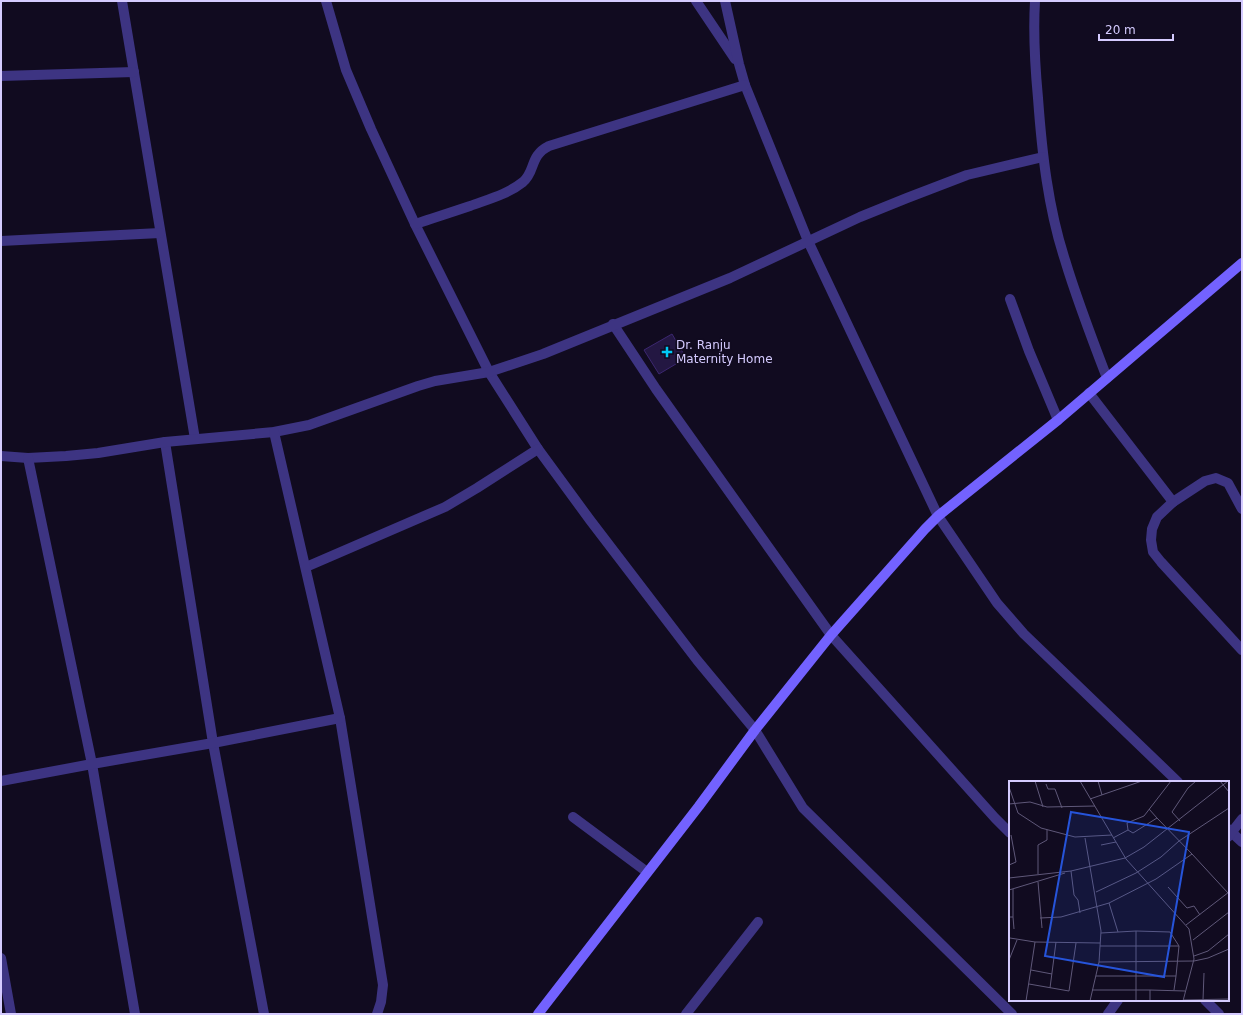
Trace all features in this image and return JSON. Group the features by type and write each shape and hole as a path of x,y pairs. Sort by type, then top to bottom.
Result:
{"street":[{"path":"122,1 195,439"},
{"path":"326,1 346,70 371,129 415,224 489,372 538,449 697,660 755,730 803,808 1012,1014"},
{"path":"696,1 739,64"},
{"path":"725,1 745,85 808,241 938,516 997,603 1024,634 1177,781"},
{"path":"1035,1 1035,62 1043,157 1052,206 1064,259 1107,378"},
{"path":"1,76 134,72"},
{"path":"415,224 502,195 525,181 530,174 536,157 542,150 549,146 745,85"},
{"path":"1,456 28,458 98,453 165,442 274,432 309,425 435,381 489,372 543,354 613,324 730,278 860,217 967,176 1043,157"},
{"path":"1,240 160,233"},
{"path":"538,1014 755,730 830,635 938,516 1058,420 1242,263"},
{"path":"1010,299 1029,351 1058,420"},
{"path":"613,324 656,389 830,635 1009,832"},
{"path":"1089,393 1173,502"},
{"path":"274,432 340,718 383,985 382,1002 377,1014"},
{"path":"165,442 213,743 264,1014"},
{"path":"306,567 445,507 538,449"},
{"path":"28,458 92,764 135,1014"},
{"path":"1242,509 1228,483 1216,478 1205,481 1173,502 1157,516 1152,529 1151,540 1153,552 1161,562 1242,650"},
{"path":"1,781 213,743 340,718"},
{"path":"573,817 647,872"},
{"path":"1242,819 1229,833 1242,842"},
{"path":"686,1014 758,922"},
{"path":"1,958 11,1014"},
{"path":"1108,1014 1117,1001"},
{"path":"1206,1001 1219,1014"}],"building":[{"path":"672,334 686,358 659,374 644,350"}],"place":[{"name":"Dr. Ranju Maternity Home","path":"667,352"}]}
